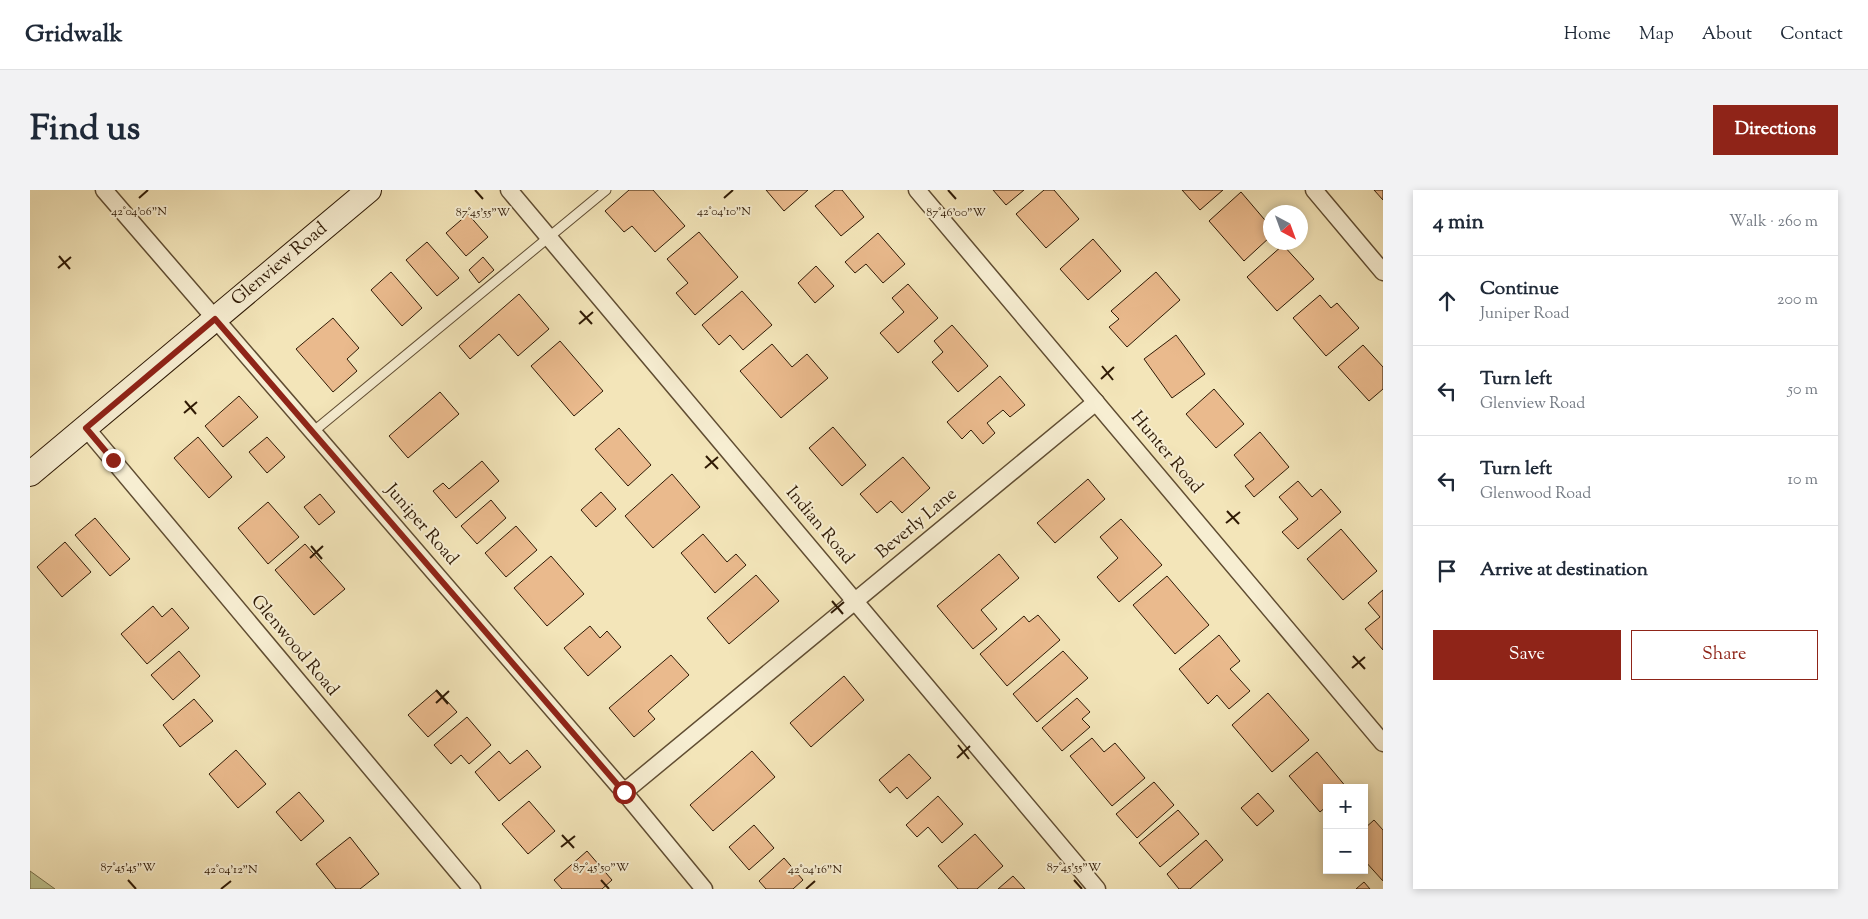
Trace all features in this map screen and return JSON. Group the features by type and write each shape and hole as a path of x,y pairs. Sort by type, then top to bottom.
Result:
{"main road":[{"name":"Glenview Road","path":"30,474 369,190"}],"street":[{"name":"Juniper Road","path":"104,190 624,792 704,889"},
{"name":"Indian Road","path":"508,190 1097,889"},
{"name":"Hunter Road","path":"917,190 1383,743"},
{"path":"1314,190 1383,272"},
{"name":"Beverly Lane","path":"624,792 1096,402"},
{"name":"Glenwood Road","path":"86,428 472,889"}],"lane":[{"path":"314,431 606,190"}],"green space":[{"path":"30,871 55,889 30,889"}],"building":[{"path":"629,190 653,190 685,226 655,252 632,226 624,232 605,211"},
{"path":"766,190 808,190 784,211"},
{"path":"835,190 842,190 864,217 841,236 815,206"},
{"path":"993,190 1024,190 1006,205"},
{"path":"1044,190 1054,190 1079,219 1046,248 1016,214"},
{"path":"1182,190 1223,190 1200,210"},
{"path":"1374,190 1383,190 1383,200"},
{"path":"1241,192 1263,218 1263,243 1244,261 1209,221"},
{"path":"468,214 488,237 466,256 446,233"},
{"path":"699,232 738,277 695,315 676,293 688,283 667,259"},
{"path":"878,233 905,264 883,283 866,264 855,273 845,262"},
{"path":"1093,239 1121,271 1088,300 1060,269"},
{"path":"427,242 459,278 437,296 406,260"},
{"path":"1277,250 1288,250 1314,279 1277,311 1247,277"},
{"path":"483,257 494,270 479,283 469,270"},
{"path":"816,266 834,286 815,303 798,283"},
{"path":"391,272 422,308 402,326 371,290"},
{"path":"1156,272 1180,300 1127,347 1109,327 1119,319 1111,311"},
{"path":"908,284 938,318 898,353 880,333 904,312 892,298"},
{"path":"742,291 772,325 743,350 730,335 719,345 702,325"},
{"path":"519,294 549,329 518,356 499,334 470,359 459,346"},
{"path":"1320,295 1331,308 1337,303 1359,328 1326,356 1293,318"},
{"path":"333,318 359,348 347,359 357,371 333,392 296,349"},
{"path":"952,325 988,366 958,392 932,362 943,352 934,341"},
{"path":"1176,335 1205,374 1172,398 1144,359"},
{"path":"560,341 603,391 574,416 531,366"},
{"path":"772,344 792,367 807,354 828,378 781,418 740,371"},
{"path":"1363,345 1383,367 1383,389 1369,401 1338,367"},
{"path":"1000,376 1025,405 1010,417 1003,410 987,423 995,433 983,444 971,430 962,439 947,422"},
{"path":"1214,389 1244,424 1216,448 1186,414"},
{"path":"440,392 459,414 408,458 389,436"},
{"path":"239,396 258,417 223,447 205,426"},
{"path":"833,427 866,465 842,486 809,448"},
{"path":"619,428 651,465 628,486 595,449"},
{"path":"1260,432 1289,467 1254,497 1245,486 1254,479 1234,455"},
{"path":"198,437 232,477 209,498 174,458"},
{"path":"267,437 285,457 267,473 249,452"},
{"path":"903,457 930,488 902,513 891,501 877,513 860,494"},
{"path":"482,461 499,481 456,518 433,491 443,483 449,489"},
{"path":"672,474 700,507 653,548 625,516"},
{"path":"1088,479 1105,499 1055,543 1037,523"},
{"path":"1298,481 1312,497 1321,489 1341,512 1298,549 1282,532 1298,519 1279,497"},
{"path":"601,492 616,509 596,527 581,510"},
{"path":"320,494 335,512 319,525 304,507"},
{"path":"491,500 506,518 477,544 461,526"},
{"path":"268,502 299,537 268,564 238,528"},
{"path":"95,518 130,559 110,576 75,535"},
{"path":"1121,519 1162,565 1119,602 1097,577 1118,558 1100,537"},
{"path":"516,526 537,550 506,577 485,553"},
{"path":"1341,529 1377,571 1343,600 1307,559"},
{"path":"703,534 727,562 736,554 746,565 715,593 681,553"},
{"path":"65,542 91,572 62,597 37,567"},
{"path":"305,544 345,589 314,615 275,570"},
{"path":"999,554 1019,578 981,610 997,629 973,649 937,606"},
{"path":"551,556 584,594 547,626 514,588"},
{"path":"756,575 779,601 729,644 707,618"},
{"path":"1167,576 1209,625 1175,654 1133,605"},
{"path":"1383,590 1383,650 1365,629 1380,617 1368,603"},
{"path":"153,606 162,617 172,608 189,628 147,664 121,634"},
{"path":"1038,615 1060,640 1007,686 980,654 1024,616 1029,622"},
{"path":"590,626 600,638 607,631 621,647 588,676 564,648"},
{"path":"1219,635 1240,661 1230,669 1250,691 1229,709 1217,695 1208,704 1179,669"},
{"path":"179,651 200,676 173,700 151,675"},
{"path":"1063,651 1088,678 1037,722 1013,694"},
{"path":"671,655 689,675 648,711 655,719 634,737 609,708"},
{"path":"844,676 864,700 811,747 790,723"},
{"path":"437,690 457,712 428,737 408,715"},
{"path":"1268,693 1309,740 1272,772 1232,725"},
{"path":"1077,698 1090,712 1082,719 1090,727 1062,751 1042,728"},
{"path":"194,699 213,721 180,747 163,725"},
{"path":"467,717 491,745 469,764 461,755 451,764 434,745"},
{"path":"1092,738 1104,752 1115,743 1145,778 1112,806 1070,756"},
{"path":"236,750 266,784 238,808 209,774"},
{"path":"527,750 541,767 499,801 475,772 499,751 510,764"},
{"path":"752,751 775,777 713,831 690,805"},
{"path":"1317,752 1344,784 1323,784 1323,809 1320,812 1289,776"},
{"path":"909,754 931,778 907,799 897,787 890,793 879,780"},
{"path":"1154,782 1174,805 1137,838 1116,814"},
{"path":"299,792 324,821 301,841 276,812"},
{"path":"1258,793 1274,811 1257,826 1241,808"},
{"path":"938,796 963,824 942,843 928,827 917,837 906,825"},
{"path":"529,801 555,831 528,854 502,824"},
{"path":"1178,810 1199,834 1160,867 1139,843"},
{"path":"1374,820 1383,830 1383,881 1368,864 1368,825"},
{"path":"754,825 774,848 749,870 729,847"},
{"path":"975,834 1003,866 977,889 958,889 938,866"},
{"path":"350,837 379,874 360,889 336,889 316,864"},
{"path":"1206,840 1223,860 1190,889 1179,889 1167,874"},
{"path":"587,851 612,880 602,889 562,889 554,880"},
{"path":"784,858 803,880 793,889 766,889 759,881"},
{"path":"1013,876 1025,889 998,889"},
{"path":"1364,882 1370,889 1356,889"}],"route":[{"path":"113,460 86,428 215,319 314,431 624,792"}]}
